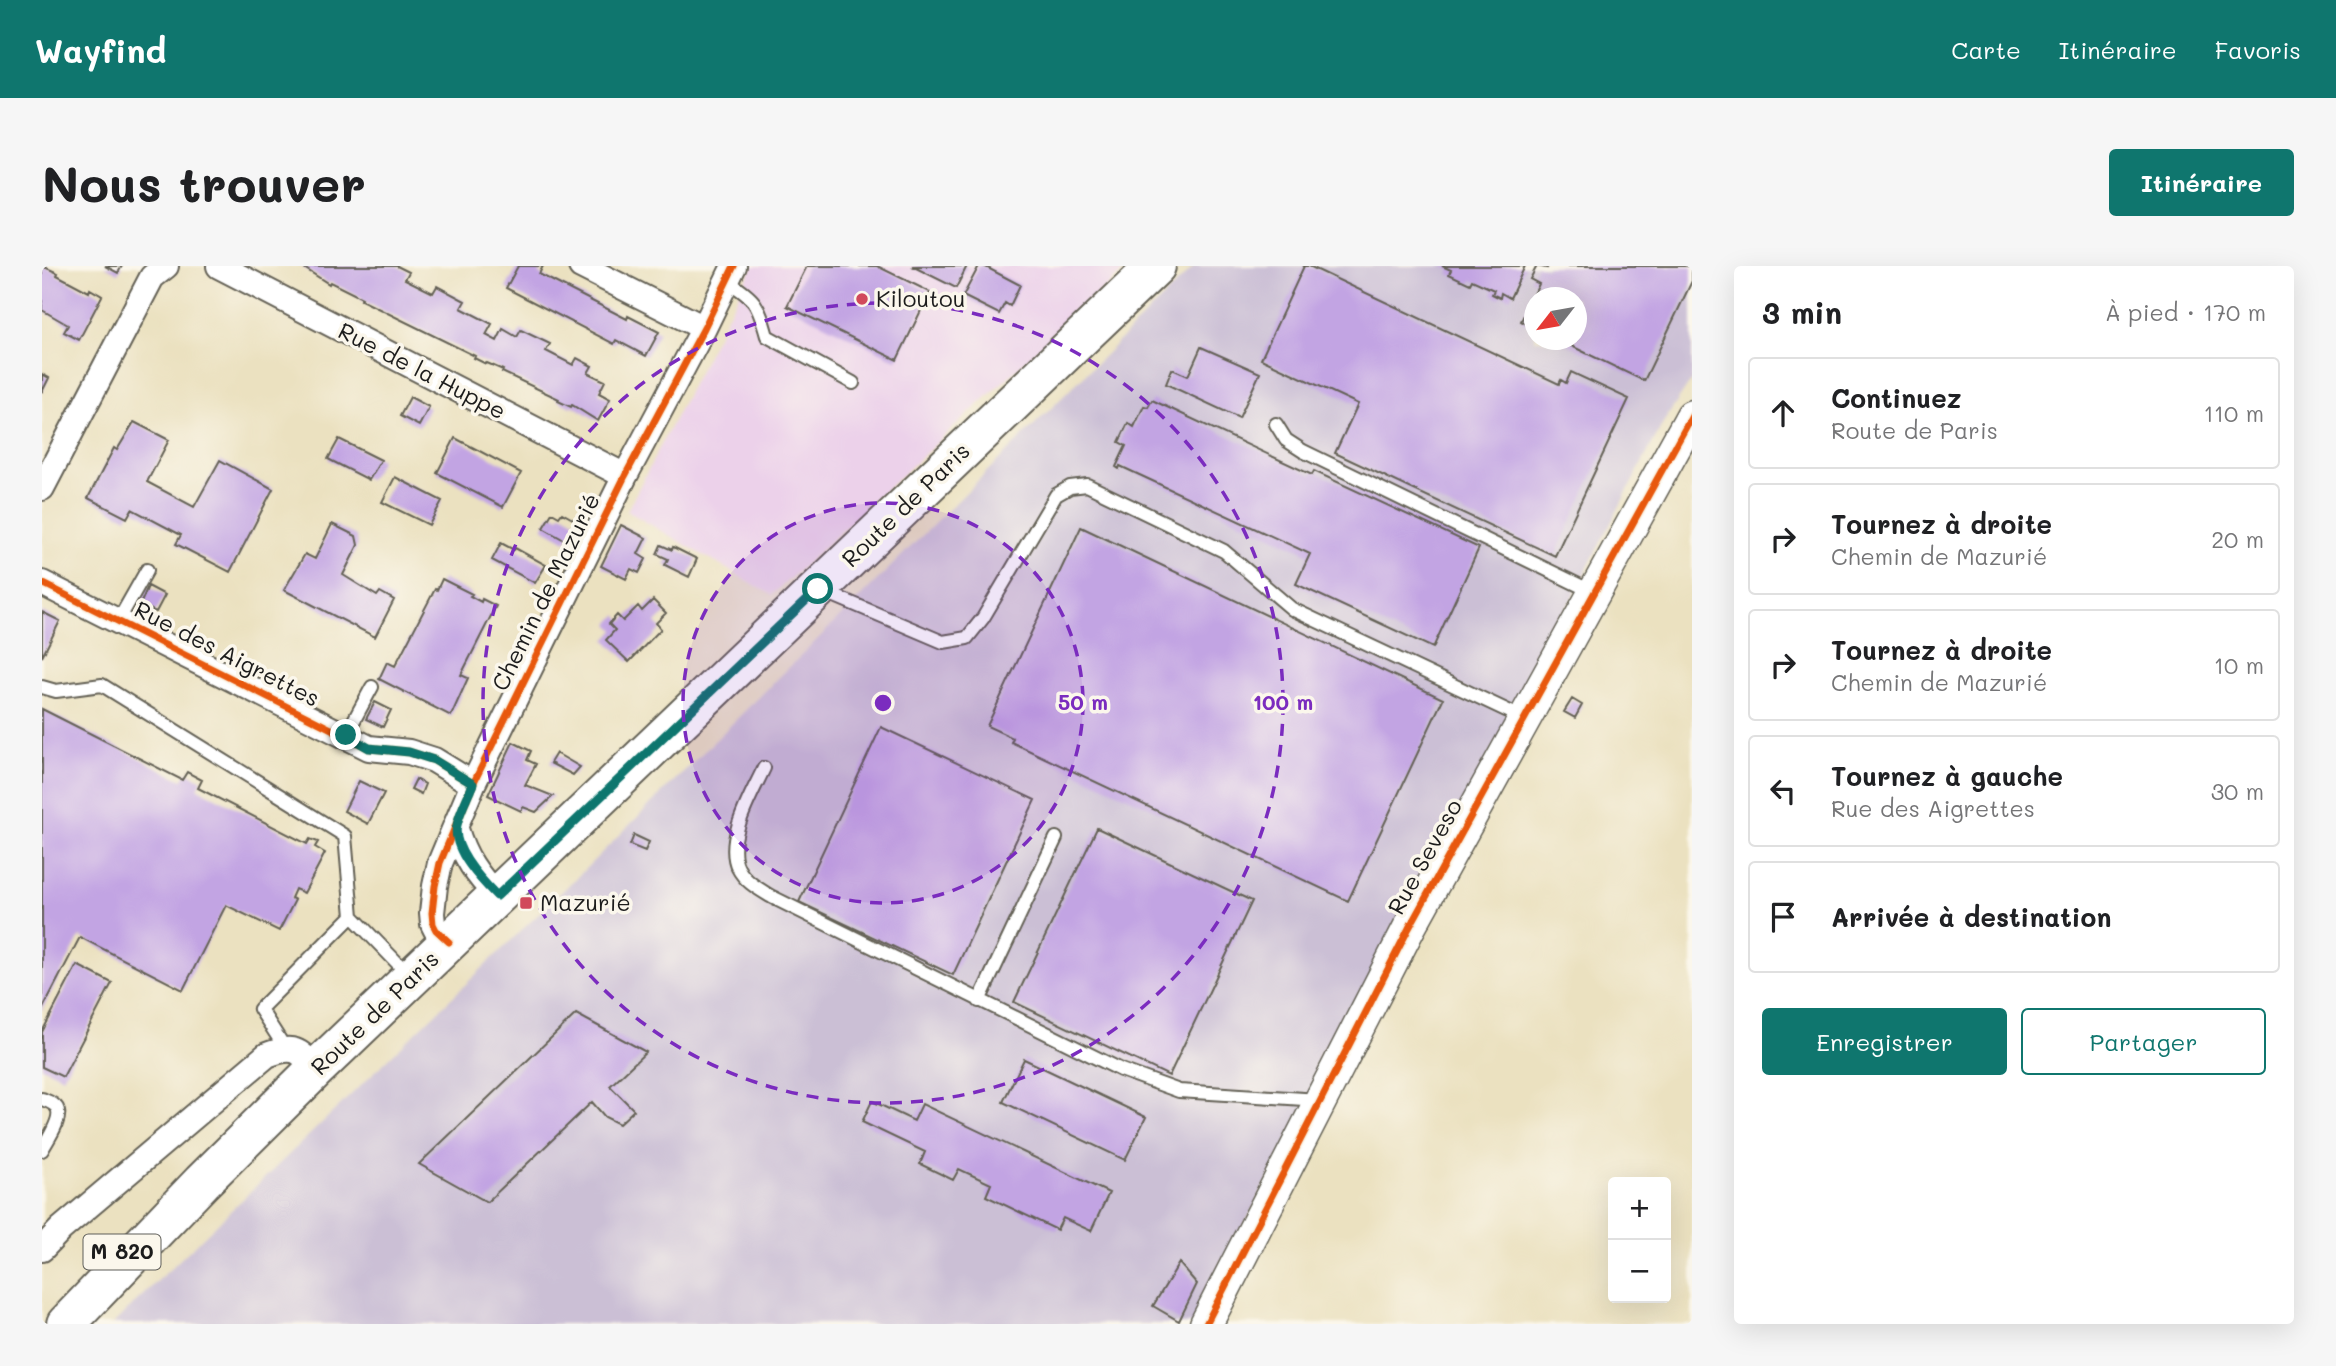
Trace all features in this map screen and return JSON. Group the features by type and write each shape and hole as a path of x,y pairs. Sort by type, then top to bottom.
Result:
{"main road":[{"name":"Route de Paris","path":"66,1324 202,1182 316,1069 1156,266"},
{"name":"Route de Paris","path":"42,1322 202,1182"}],"street":[{"path":"42,488 152,277 166,266"},
{"name":"Rue de la Huppe","path":"219,266 625,476"},
{"path":"581,266 704,328"},
{"name":"Chemin de Mazurié","path":"449,942 436,930 432,913 440,863 473,784 625,476 704,328 730,273"},
{"name":"Rue Seveso","path":"1206,1324 1409,928 1692,416"},
{"name":"Rue des Aigrettes","path":"42,583 369,748 409,752 434,760 473,784"},
{"path":"456,828 472,869 497,896"},
{"path":"42,1249 61,1229 267,1055 285,1048 300,1052 316,1069"}],"lane":[{"path":"730,273 759,306 767,336 853,383"},
{"path":"1276,424 1286,440 1303,451 1594,592"},
{"path":"818,589 943,642 967,638 983,618 1056,495 1070,486 1087,485 1224,551 1292,609 1523,719"},
{"path":"118,621 147,570"},
{"path":"42,687 56,691 102,685 345,836 352,916 411,978"},
{"path":"346,735 372,687"},
{"path":"764,768 739,824 734,845 738,867 750,883 772,897 1121,1070 1179,1091 1319,1100"},
{"path":"979,1001 1056,838"},
{"path":"285,1048 260,1009 352,916"},
{"path":"42,1099 57,1107 58,1113 42,1150"}],"shaded area":[{"path":"753,266 1129,266 772,595 627,511"},
{"path":"1195,266 1692,266 1692,379 1663,423 1193,1324 113,1324 574,880"}],"building":[{"path":"42,266 89,292 90,289 102,296 79,340 64,332 68,325 42,310"},
{"path":"105,266 122,266 118,273"},
{"path":"301,266 397,266 409,272 405,279 433,293 437,286 465,301 461,308 492,324 486,335 497,341 503,329 517,337 521,330 550,344 546,351 573,365 577,358 592,366 588,373 605,381 599,393 610,399 598,421 572,405 571,407 558,401 559,399 502,372 503,370 486,364 474,358 475,356 361,300 362,298 330,282 329,284"},
{"path":"518,266 543,266 539,274 627,319 628,316 659,332 646,356 616,340 614,344 506,288"},
{"path":"807,266 877,266 930,292 897,360 787,306"},
{"path":"912,266 967,266 956,288"},
{"path":"979,266 984,266 1020,285 1010,306 1005,303 999,314 963,296"},
{"path":"1304,266 1559,384 1561,380 1566,383 1571,372 1629,399 1555,556 1335,453 1358,404 1261,359"},
{"path":"1442,266 1525,266 1510,298 1501,293 1500,298 1492,294 1494,290 1472,280 1470,284 1449,274 1451,270"},
{"path":"1537,266 1692,266 1692,281 1644,381 1580,350 1587,350 1587,287 1538,287 1539,284 1530,279"},
{"path":"1201,347 1260,373 1239,418 1166,384 1172,369 1188,376"},
{"path":"42,374 49,378 42,392"},
{"path":"410,397 429,407 419,426 400,416"},
{"path":"1152,400 1312,475 1314,471 1479,548 1433,648 1296,584 1310,554 1120,466 1119,469 1116,467 1126,446 1119,442 1128,423 1134,427 1144,406 1148,407"},
{"path":"134,422 169,440 147,482 194,507 220,460 273,489 230,572 176,544 181,535 132,509 127,518 88,498 114,448 117,450"},
{"path":"455,438 521,473 503,507 437,473"},
{"path":"339,439 381,460 369,480 328,459"},
{"path":"395,477 442,501 429,525 382,502"},
{"path":"552,513 559,517 562,513 578,522 566,541 543,528"},
{"path":"332,524 356,536 358,545 343,575 377,596 380,592 394,600 375,637 284,590 305,554 315,559"},
{"path":"621,525 646,538 638,554 646,559 639,573 631,569 626,579 601,566"},
{"path":"1081,527 1443,699 1348,901 1011,742 1013,738 987,726"},
{"path":"501,543 546,565 535,583 492,560"},
{"path":"661,545 672,550 673,547 697,559 689,577 665,565 668,559 657,554"},
{"path":"442,579 472,594 470,596 481,602 482,599 496,606 461,675 468,678 451,716 379,679 387,662 395,666"},
{"path":"148,586 165,595 156,612 140,605"},
{"path":"653,600 666,613 656,623 661,629 629,662 606,640 615,630 609,624 617,615 623,621 638,606 642,611"},
{"path":"42,612 60,621 42,657"},
{"path":"1572,699 1582,705 1575,718 1564,712"},
{"path":"375,702 391,710 383,727 366,719"},
{"path":"42,709 182,780 187,772 202,780 198,788 307,844 310,839 318,842 315,847 325,853 304,893 295,889 291,898 295,900 279,931 226,905 183,990 80,937 42,1010"},
{"path":"881,727 1035,800 953,975 799,902"},
{"path":"513,742 531,751 527,760 536,764 525,785 553,796 536,812 523,807 521,811 488,795"},
{"path":"556,753 580,767 573,775 550,763"},
{"path":"416,779 425,784 421,794 411,789"},
{"path":"359,781 384,793 368,824 344,811"},
{"path":"1097,828 1252,901 1169,1076 1014,1002"},
{"path":"634,835 649,842 645,851 630,845"},
{"path":"77,965 112,983 63,1077 42,1067 42,1032"},
{"path":"576,1014 646,1052 610,1086 634,1110 619,1124 605,1117 592,1102 487,1202 419,1164"},
{"path":"1024,1059 1146,1117 1125,1160 1003,1102"},
{"path":"872,1101 914,1121 922,1104 1109,1193 1091,1231 1063,1218 1057,1230 986,1196 991,1184 959,1169 953,1180 920,1164 925,1152 862,1122"},
{"path":"1179,1263 1197,1284 1179,1321 1153,1306"}],"cycle path":[{"path":"449,942 433,924 435,886 440,863 473,784 625,476 734,266"},
{"path":"1206,1324 1409,928 1692,416"},
{"path":"42,583 369,748 409,752 434,760 473,784"}],"place":[{"name":"Kiloutou","path":"862,299"},
{"name":"Mazurié","path":"526,903"}],"route":[{"path":"346,735 369,748 409,752 434,760 473,784 456,828 459,842 472,869 497,896 818,589"}]}
